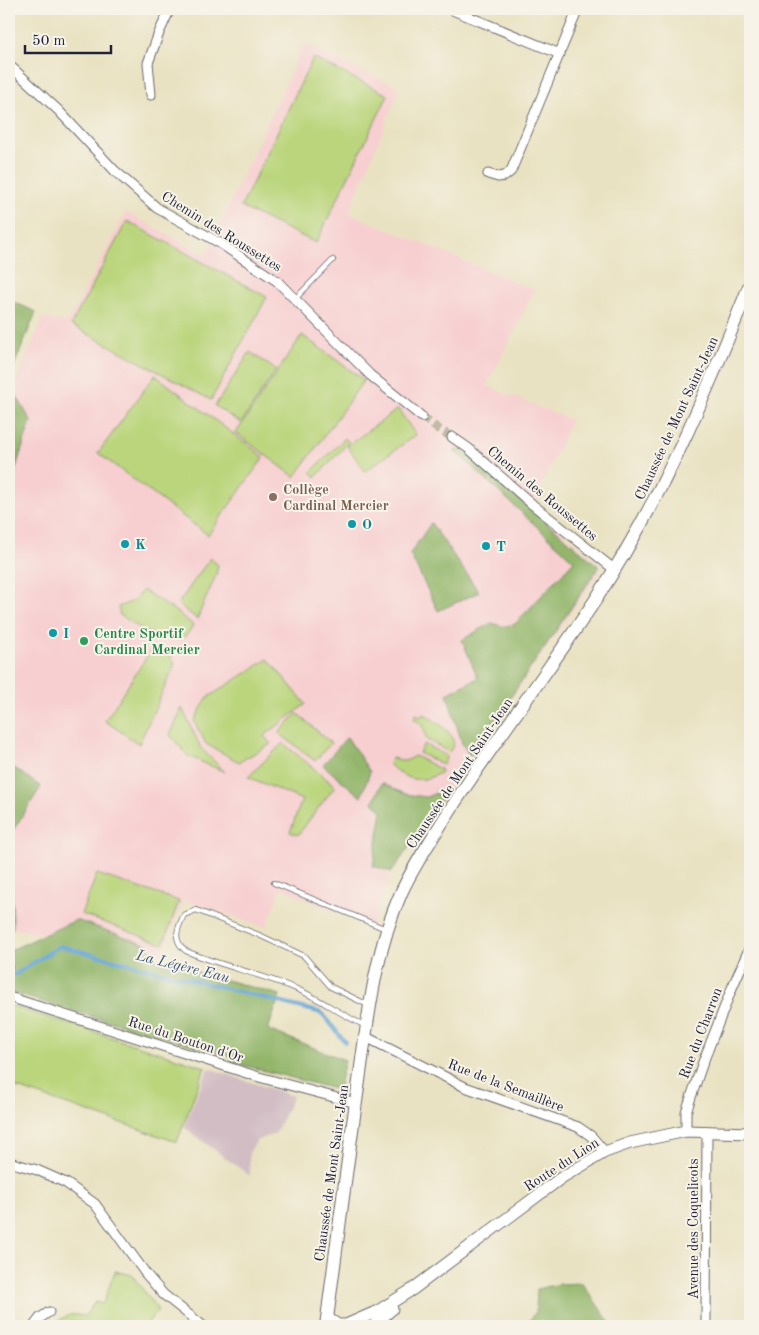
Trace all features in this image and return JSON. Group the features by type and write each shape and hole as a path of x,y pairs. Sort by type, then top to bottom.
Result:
{"main road":[{"name":"Chaussée de Mont Saint-Jean","path":"327,1322 370,1006 376,972 402,891 420,857 471,778 615,570 672,467 708,389 750,284"}],"street":[{"path":"151,95 148,63 170,9"},
{"path":"450,9 560,54"},
{"path":"488,174 498,177 505,176 510,171 578,9"},
{"name":"Chemin des Roussettes","path":"9,65 58,110 115,171 157,208 218,242 277,281 370,376 422,417"},
{"name":"Chemin des Roussettes","path":"452,438 468,448 533,505 615,570"},
{"name":"Rue du Charron","path":"686,1131 686,1112 702,1065 750,947"},
{"name":"Rue du Bouton d'Or","path":"9,998 259,1077 356,1103"},
{"name":"Rue de la Semaillère","path":"367,1032 465,1087 578,1127 591,1136 605,1152"},
{"name":"Route du Lion","path":"327,1322 346,1325 378,1311 413,1289 561,1178 605,1152 630,1143 686,1131 750,1133"},
{"name":"Avenue des Coquelicots","path":"706,1326 707,1131"},
{"path":"9,1162 37,1170 66,1183 95,1204 146,1274 163,1294 203,1326"},
{"name":"Route du Lion","path":"373,1326 413,1289"},
{"path":"34,1326 40,1318 49,1312"}],"lane":[{"path":"295,299 333,260"},
{"path":"274,883 388,930"},
{"path":"367,1032 317,998 298,989 186,951 177,941 177,931 184,915 196,910 259,934 304,956 331,988 370,1006"}],"shaded area":[{"name":"Collège Cardinal Mercier","path":"304,44 400,88 349,213 534,290 487,386 571,420 533,505 602,568 391,872 371,927 281,888 266,927 183,900 160,960 13,928 10,835 40,787 9,764 9,489 31,421 13,390 43,318 68,322 126,212 206,255"},
{"path":"208,1068 293,1096 275,1134 257,1140 249,1153 250,1176 184,1127"}],"green space":[{"path":"313,58 388,95 316,243 241,207"},
{"path":"127,221 267,297 211,400 71,325"},
{"path":"9,300 36,312 9,378"},
{"path":"302,335 364,380 295,477 236,433"},
{"path":"250,352 276,370 241,423 215,406"},
{"path":"155,375 264,457 208,535 98,453"},
{"path":"9,386 31,421 9,489"},
{"path":"398,409 416,435 365,471 347,446"},
{"path":"345,438 349,442 316,477 311,472"},
{"path":"454,450 463,450 599,567 470,757 462,743 447,694 478,678 462,640 491,623 506,627 515,624 574,561"},
{"path":"431,523 479,592 438,611 410,554"},
{"path":"210,558 218,565 216,575 197,619 178,604"},
{"path":"143,590 193,625 186,636 172,640 156,636 120,615 118,607 131,602"},
{"path":"153,647 170,654 175,664 139,744 105,721"},
{"path":"268,659 306,704 264,736 271,744 239,762 206,744 194,721 207,698"},
{"path":"182,708 201,748 225,772 188,756 170,735"},
{"path":"297,713 331,743 315,761 279,733"},
{"path":"417,714 419,717 425,714 447,730 453,741 453,746 449,752 426,739 420,723 414,719"},
{"path":"347,737 370,772 361,797 323,765"},
{"path":"283,743 335,786 298,835 290,832 302,800 248,777"},
{"path":"424,744 447,756 443,765 419,753"},
{"path":"415,756 440,769 441,772 427,778 413,779 401,774 389,764 392,758 405,761"},
{"path":"9,764 41,787 10,835 13,928 9,929"},
{"path":"382,783 405,794 426,797 449,788 392,872 373,866 382,811 373,802"},
{"path":"97,874 179,901 163,944 81,914"},
{"path":"76,920 146,944 158,961 280,995 268,1030 345,1060 338,1090 231,1062 232,1057 9,992 9,951"},
{"path":"9,1005 205,1067 177,1142 9,1085"},
{"path":"115,1271 132,1275 158,1310 145,1326 53,1326 68,1316 85,1316 95,1302 103,1304"},
{"path":"582,1283 610,1323 610,1326 525,1326 536,1312 537,1289 560,1284"}],"waterway":[{"name":"La Légère Eau","path":"9,974 16,974 60,946 322,1013 345,1042"}],"tunnel":[{"path":"422,417 452,437"}],"place":[{"name":"Collège Cardinal Mercier","path":"273,497"},
{"name":"O","path":"352,524"},
{"name":"K","path":"125,544"},
{"name":"T","path":"486,546"},
{"name":"I","path":"53,633"},
{"name":"Centre Sportif Cardinal Mercier","path":"84,641"}]}
